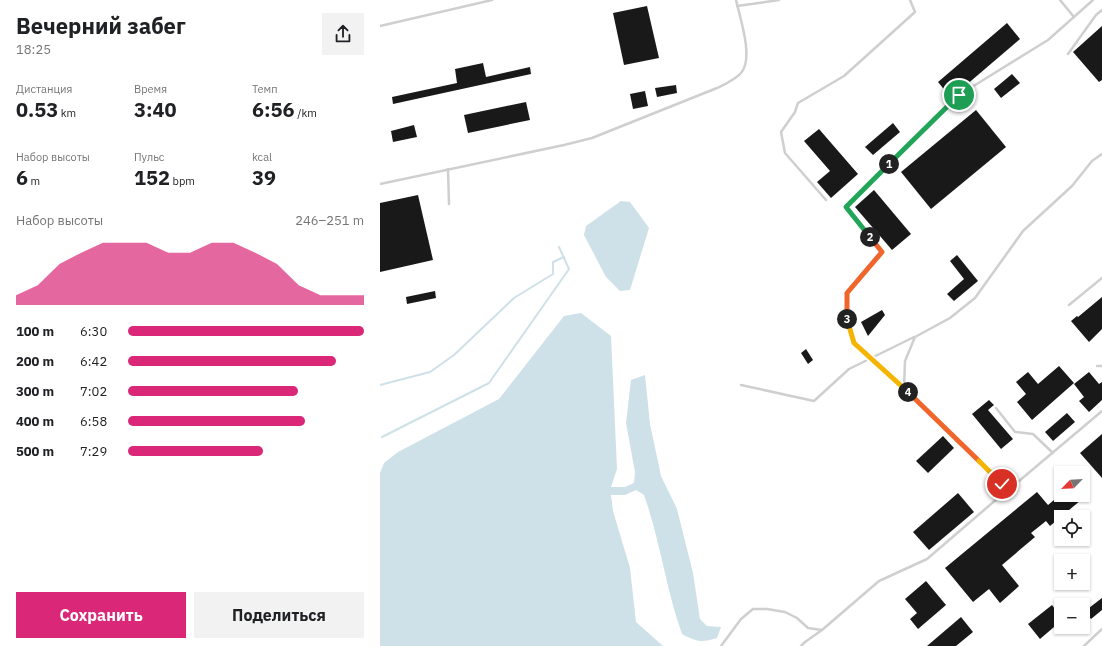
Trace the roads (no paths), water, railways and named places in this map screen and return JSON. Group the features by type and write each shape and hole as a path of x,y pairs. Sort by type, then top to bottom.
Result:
{"lane":[{"path":"380,26 492,0"},
{"path":"380,184 592,138 731,81 741,73 745,66 746,48 736,0"},
{"path":"737,6 779,0"},
{"path":"826,200 785,153 781,132 795,112 798,103 844,76 915,12 910,0"},
{"path":"1060,0 1074,17"},
{"path":"1012,485 1006,486 1002,484 962,443 854,343 847,321 847,293 882,252 846,207 959,95 1048,40 1093,0"},
{"path":"1068,54 1096,15 1102,10"},
{"path":"741,385 814,401 849,369 950,318 975,298 1022,231 1072,186 1092,162 1102,154"},
{"path":"448,169 449,204"},
{"path":"1069,305 1102,278"},
{"path":"904,388 905,361 915,337"},
{"path":"1097,366 1102,366"},
{"path":"996,408 1015,432 1033,434 1053,452"},
{"path":"802,646 879,581 927,559 1012,485 1019,481 1102,411"},
{"path":"721,646 741,618 753,609 767,609 785,612 797,618 808,628 822,630"},
{"path":"1084,646 1102,630"}],"waterway":[{"path":"382,437 489,383 569,269 559,247"},
{"path":"380,385 430,372 454,355 514,298 553,274 553,262 564,257"}]}
